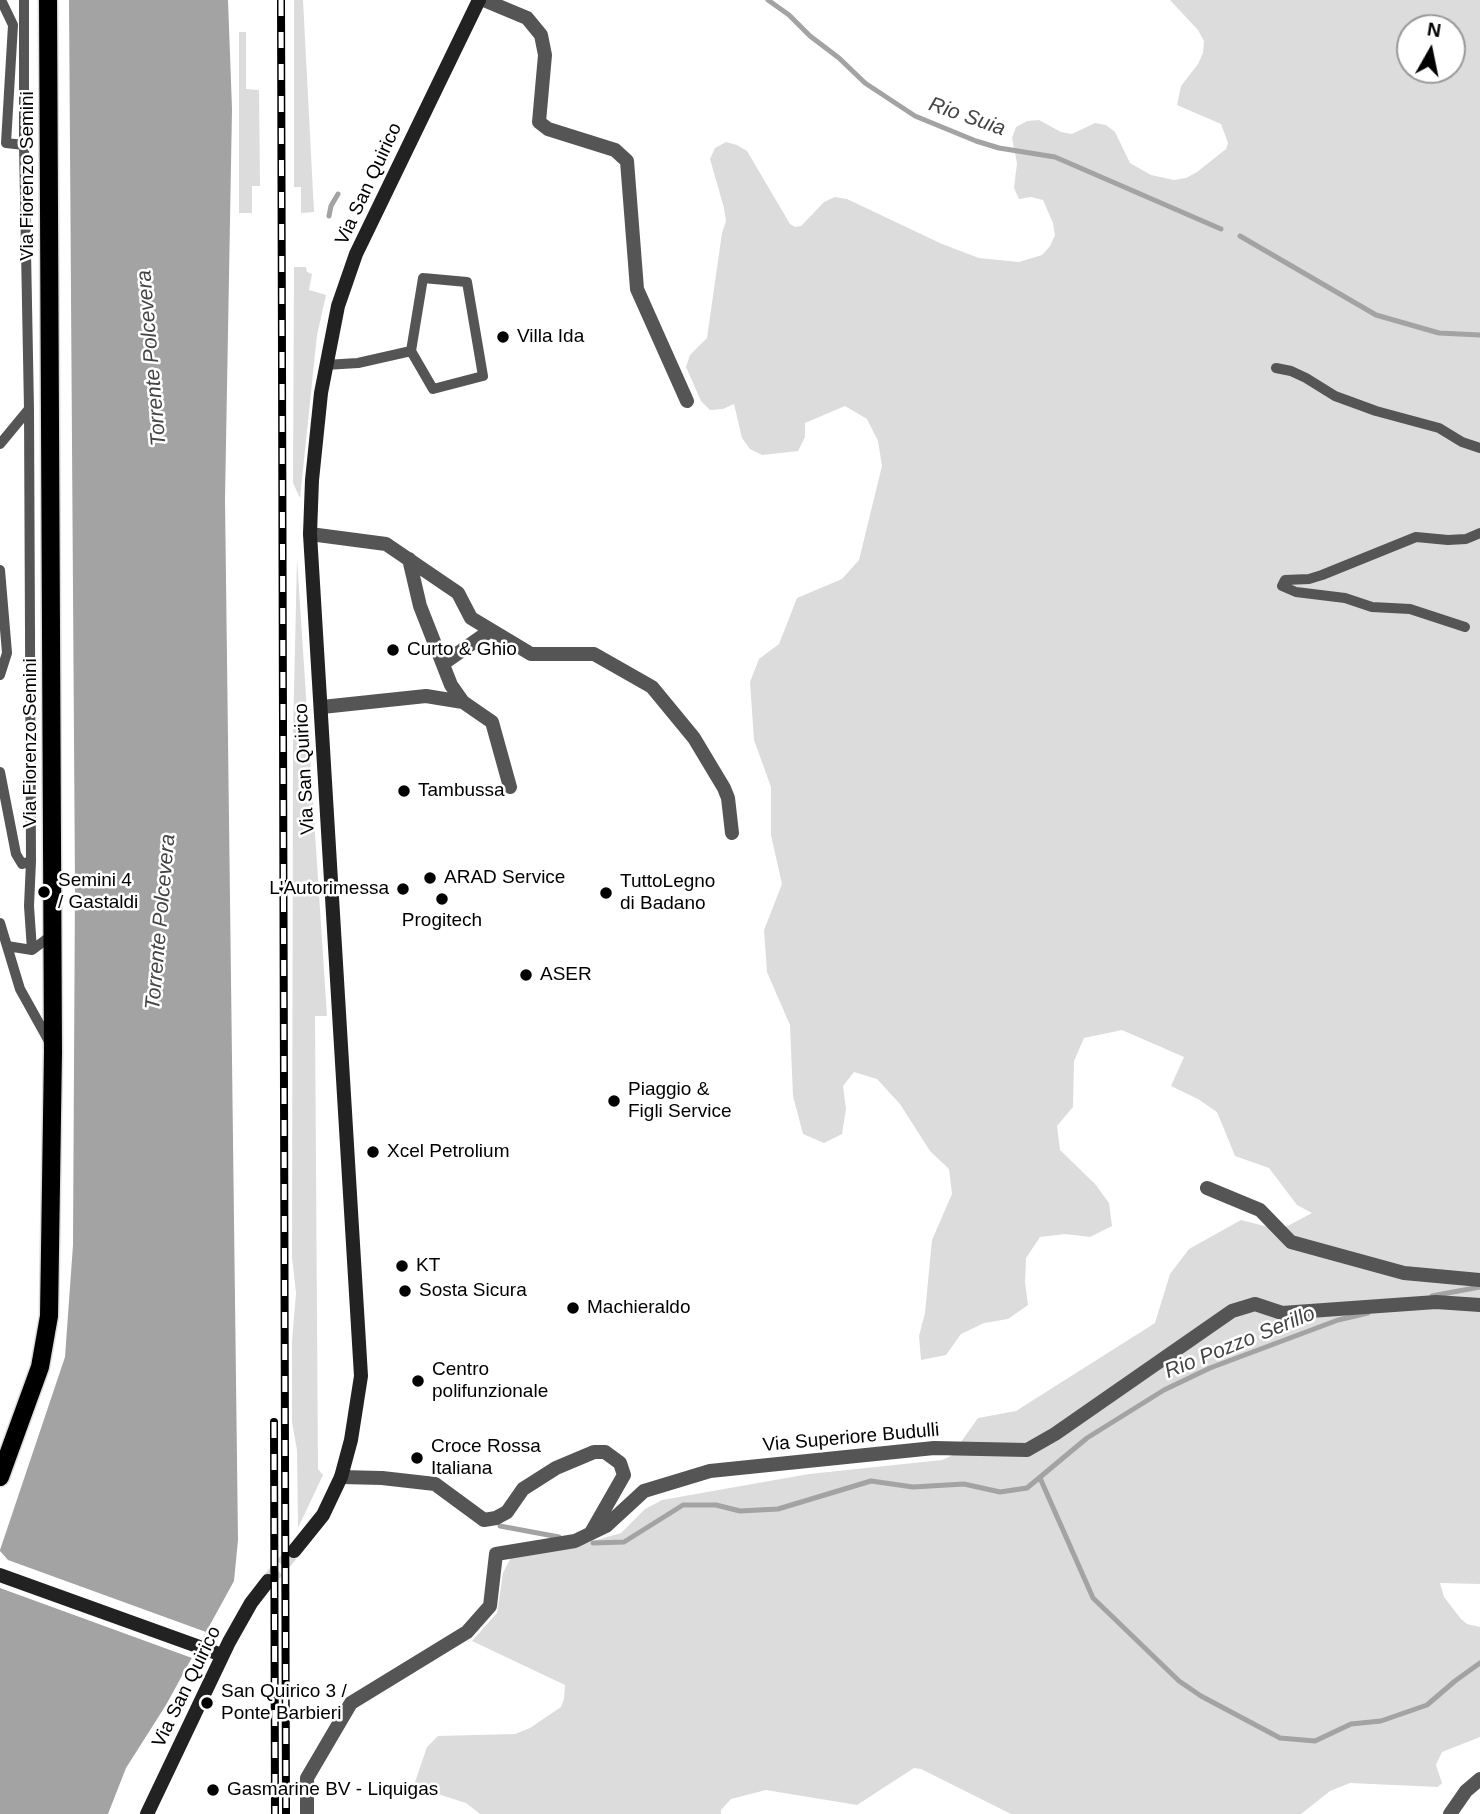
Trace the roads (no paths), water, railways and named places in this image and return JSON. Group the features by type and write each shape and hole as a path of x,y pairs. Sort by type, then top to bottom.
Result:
{"main road":[{"name":"Via Fiorenzo Semini","path":"0,1477 40,1367 49,1316 53,1051 48,0"},
{"name":"Via San Quirico","path":"294,1551 323,1515 341,1477 358,1403 360,1347 310,534 312,480 325,365 338,306 356,254 482,0"},
{"path":"0,1575 222,1655"},
{"name":"Via San Quirico","path":"147,1814 222,1655 251,1603 268,1581"}],"street":[{"name":"Via San Quirico","path":"482,0 527,18 541,35 545,55 539,122 548,129 615,150 627,161 637,289 688,401"},
{"path":"310,534 386,544 458,593 471,618 531,654 594,654 652,687 694,738 724,788 728,798 732,833"},
{"path":"409,559 420,606 451,685 463,702 492,722 510,787"},
{"path":"444,663 491,630"},
{"path":"322,707 426,696 463,702"},
{"path":"1207,1188 1260,1210 1291,1242 1404,1273 1480,1280"},
{"name":"Via Superiore Budulli","path":"307,1814 307,1778 351,1703 467,1632 490,1606 496,1554 575,1541 606,1526 644,1490 710,1471 933,1448 1027,1450 1055,1434 1231,1311 1255,1304 1282,1312 1436,1302 1480,1304"},
{"path":"341,1477 383,1478 435,1484 484,1520 507,1512 523,1489 556,1468 594,1452 605,1452 620,1463 624,1475 592,1531"},
{"path":"1450,1814 1466,1791 1480,1779"},
{"path":"1464,1814 1466,1791"}],"lane":[{"path":"1,0 13,24 6,143 24,145"},
{"path":"24,0 29,409 29,906 32,950"},
{"path":"423,278 467,282 483,376 433,389 411,351 423,278"},
{"path":"325,365 358,363 411,351"},
{"path":"1276,368 1306,378 1335,396 1396,418 1438,428 1462,442 1480,448"},
{"path":"0,444 29,409"},
{"path":"1465,627 1430,613 1372,607 1345,598 1296,592 1282,586 1285,580 1310,579 1416,537 1466,539 1480,533"},
{"path":"0,570 7,653 0,675"},
{"path":"0,772 16,854 22,864 31,861"},
{"path":"0,923 20,989 53,1051"},
{"path":"7,946 32,950 52,935"}],"water":[{"name":"Torrente Polcevera","path":"69,0 228,0 232,109 225,499 238,1540 234,1581 166,1705 126,1768 108,1814 0,1814 0,1550 65,1357 73,1245 75,886"}],"waterway":[{"name":"Rio Suia","path":"768,0 789,15 865,83 915,116 999,148 1055,157 1221,229"},
{"path":"329,216 338,194"},
{"name":"Rio Suia","path":"1240,236 1376,315 1439,333 1480,335"},
{"name":"Rio Pozzo Serillo","path":"1432,1296 1480,1287"},
{"name":"Rio Pozzo Serillo","path":"593,1543 624,1542 683,1505 716,1505 740,1511 778,1509 871,1481 913,1487 964,1484 1000,1492 1027,1488 1087,1438 1164,1390 1210,1368 1338,1320 1368,1313"},
{"path":"1040,1478 1093,1598 1179,1681 1201,1696 1280,1738 1315,1741 1351,1724 1381,1721 1427,1705 1480,1663"},
{"name":"Rio Pozzo Serillo","path":"500,1526 559,1537"}],"tunnel":[{"path":"268,1581 294,1551"}],"railway":[{"path":"281,0 286,1814"},
{"path":"274,1422 275,1814"}],"place":[{"name":"Villa Ida","path":"503,337"},
{"name":"Curto & Ghio","path":"393,650"},
{"name":"Tambussa","path":"404,791"},
{"name":"ARAD Service","path":"430,878"},
{"name":"L'Autorimessa","path":"403,889"},
{"name":"Semini 4 / Gastaldi","path":"44,892"},
{"name":"TuttoLegno di Badano","path":"606,893"},
{"name":"Progitech","path":"442,899"},
{"name":"ASER","path":"526,975"},
{"name":"Piaggio & Figli Service","path":"614,1101"},
{"name":"Xcel Petrolium","path":"373,1152"},
{"name":"KT","path":"402,1266"},
{"name":"Sosta Sicura","path":"405,1291"},
{"name":"Machieraldo","path":"573,1308"},
{"name":"Centro polifunzionale","path":"418,1381"},
{"name":"Croce Rossa Italiana","path":"417,1458"},
{"name":"San Quirico 3 / Ponte Barbieri","path":"207,1703"},
{"name":"Gasmarine BV - Liquigas","path":"213,1790"}]}
